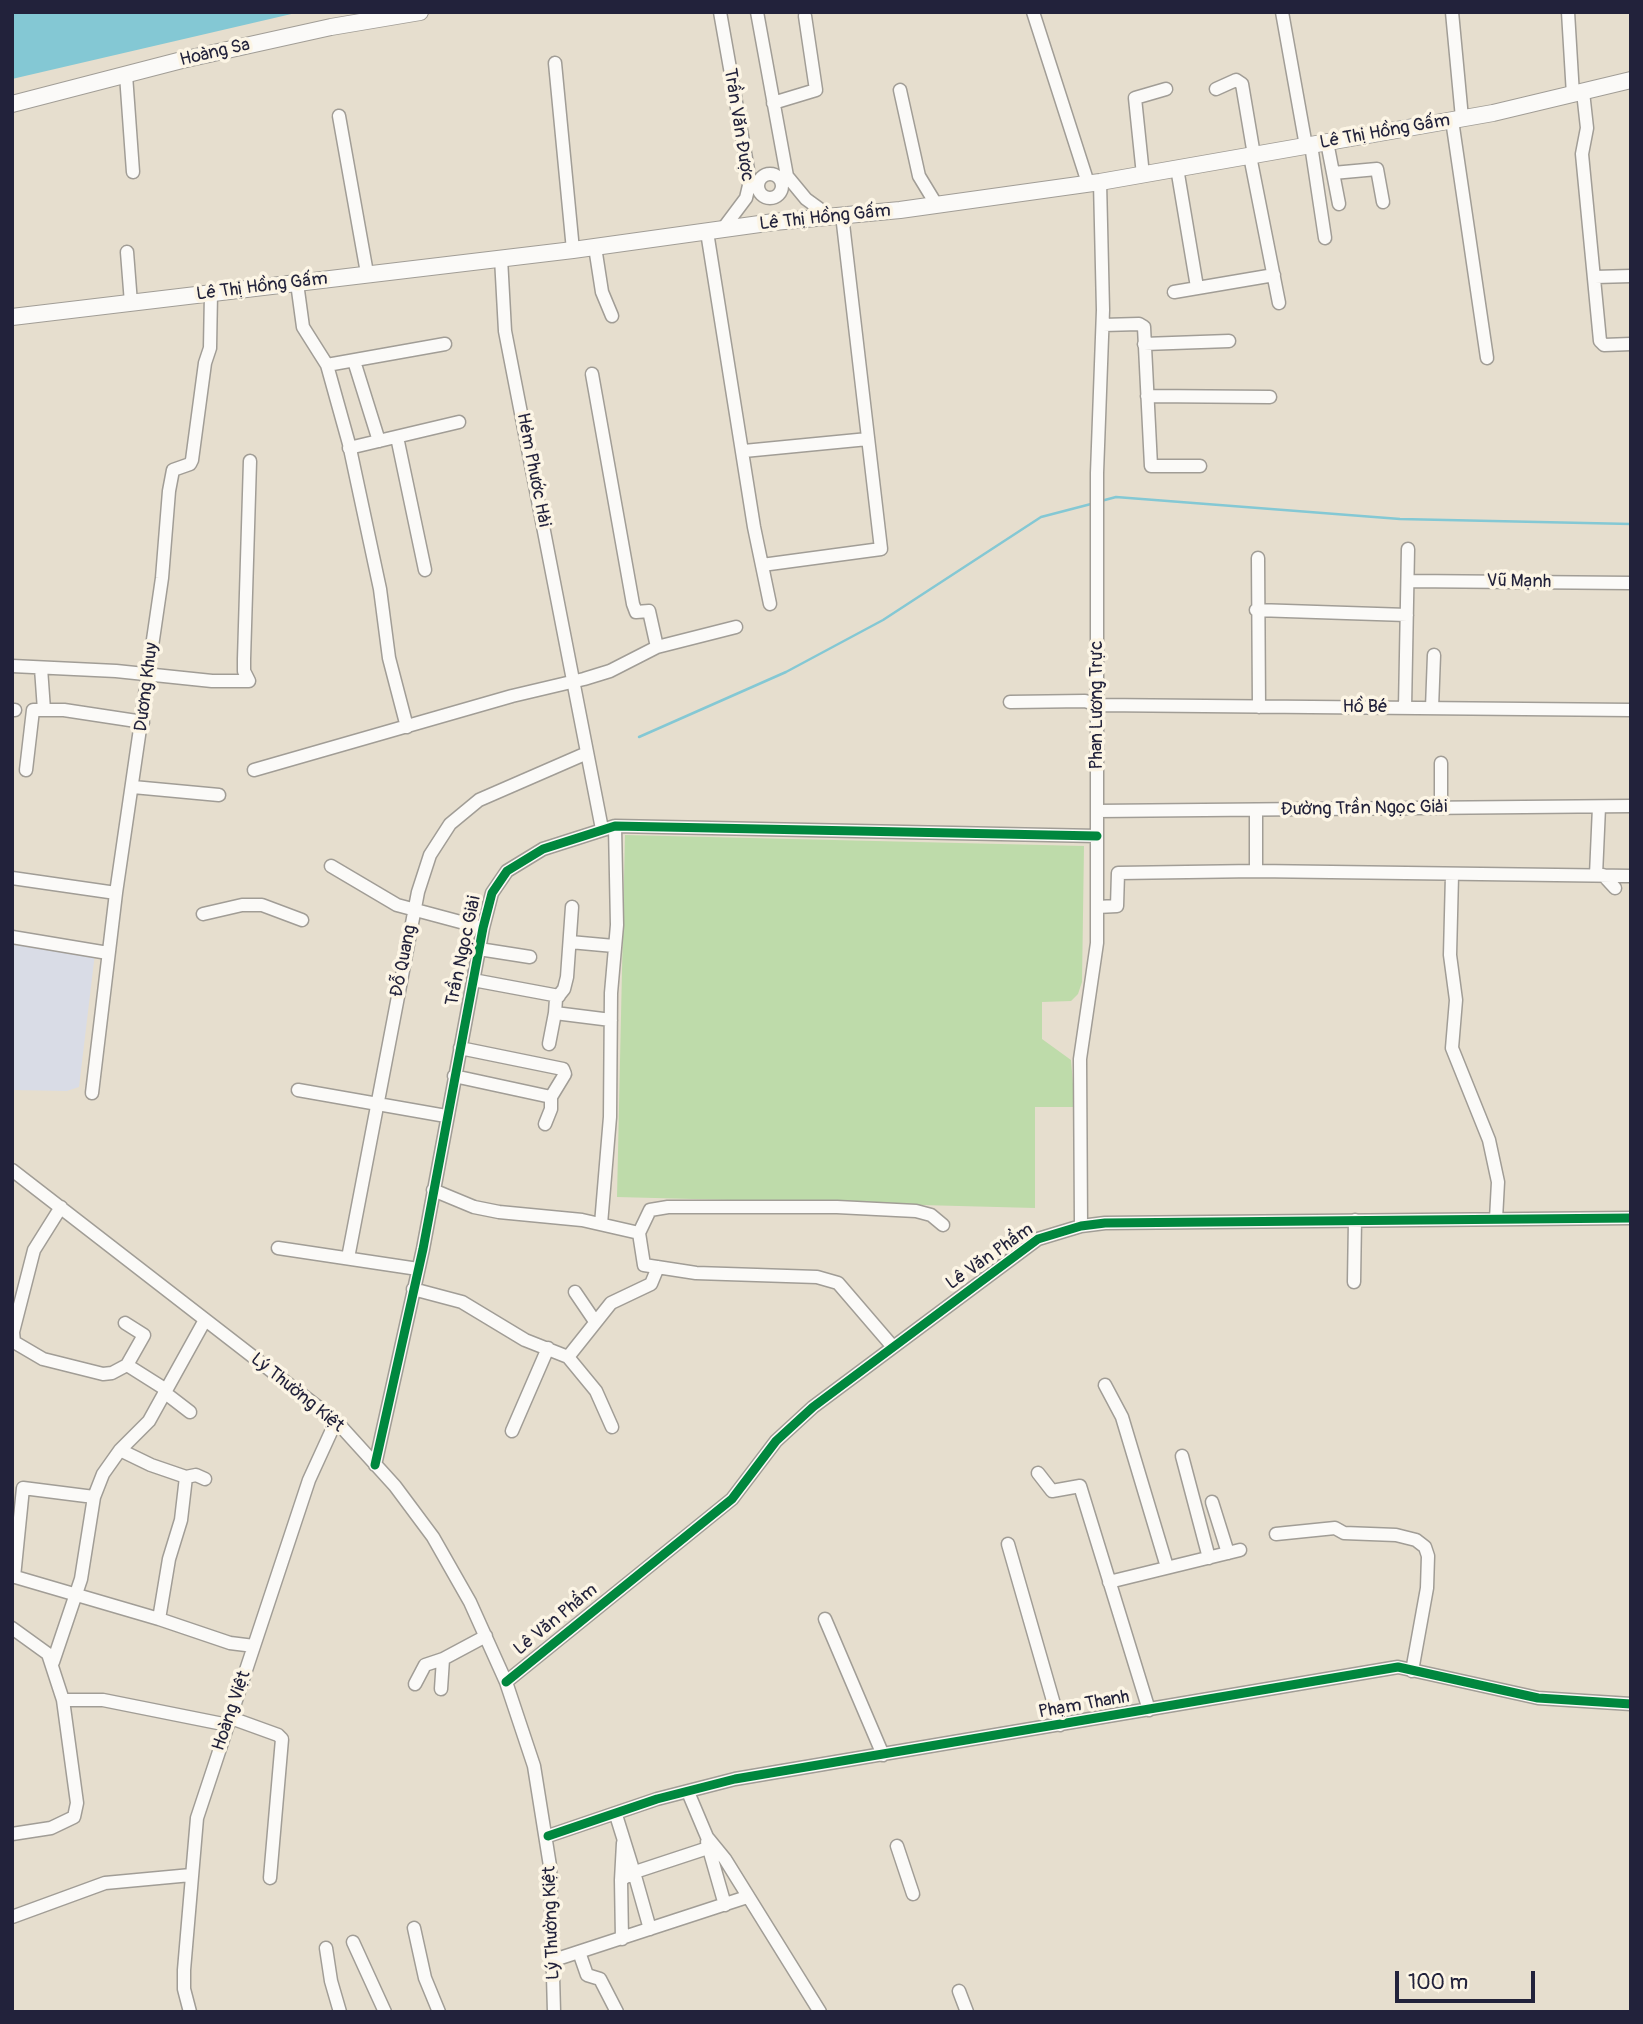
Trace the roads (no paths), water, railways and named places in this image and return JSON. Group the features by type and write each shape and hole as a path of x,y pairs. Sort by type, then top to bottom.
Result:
{"main road":[{"name":"Hoàng Sa","path":"12,104 331,27 420,12"},
{"name":"Lê Thị Hồng Gấm","path":"12,317 573,250 776,221 936,204 1094,183 1457,119 1631,80"}],"street":[{"name":"Trần Văn Được","path":"715,231 746,198 770,188 747,163 720,12"},
{"path":"757,12 783,159 780,169 759,182 806,199 835,215 868,439 881,549 762,565"},
{"name":"Phan Lương Trực","path":"1033,12 1094,183 1103,325 1097,473 1097,906 1095,969 1082,1034 1080,1059 1082,1226"},
{"path":"1282,12 1315,144 1325,238"},
{"path":"1452,12 1457,119 1487,358"},
{"path":"1568,12 1578,93 1587,128 1582,154 1601,344 1631,344"},
{"path":"773,103 816,90 805,16"},
{"path":"555,63 573,250"},
{"path":"126,75 133,172"},
{"path":"1216,89 1236,80 1242,83 1279,303"},
{"path":"1143,175 1135,98 1166,89"},
{"path":"900,90 919,176 936,204"},
{"path":"339,116 367,273"},
{"path":"1315,144 1333,173 1339,204"},
{"path":"776,221 770,188 783,159"},
{"path":"747,163 755,174 778,178 770,188"},
{"path":"1177,168 1197,287"},
{"path":"1333,173 1377,169 1383,202"},
{"path":"715,231 744,451 770,604"},
{"path":"595,247 602,292 612,316"},
{"path":"127,252 131,303"},
{"name":"Hẻm Phước Hải","path":"500,258 505,331 587,753 609,827 614,946 610,1117 601,1224"},
{"path":"1174,292 1274,275"},
{"path":"1595,278 1631,276"},
{"path":"298,283 303,327 327,365 349,448 380,589 389,658 407,727"},
{"name":"Dương Khuy","path":"92,1093 116,893 143,722 172,475 177,467 190,464 192,460 199,424 205,363 210,348 211,293"},
{"path":"1103,325 1142,325 1151,466 1200,466"},
{"path":"1144,344 1229,341"},
{"path":"327,365 445,344"},
{"path":"354,360 379,441"},
{"path":"592,374 633,604 636,612 649,611 657,647"},
{"path":"1147,396 1270,397"},
{"path":"349,448 459,422"},
{"path":"397,437 425,569"},
{"path":"744,451 868,439"},
{"path":"12,666 148,674 212,681 249,681 244,671 244,659 250,461"},
{"path":"1405,708 1408,549"},
{"path":"1258,558 1256,610 1259,707"},
{"name":"Vũ Mạnh","path":"1408,581 1631,583"},
{"path":"1256,610 1407,615"},
{"path":"254,770 610,671 657,647 736,626"},
{"path":"1432,708 1434,655"},
{"path":"41,668 44,710"},
{"name":"Hồ Bé","path":"1010,702 1084,701 1098,705 1259,707 1631,709"},
{"path":"26,770 33,710 143,722"},
{"name":"Đỗ Quang","path":"348,1258 414,912 430,855 461,812 479,800 519,780 587,753"},
{"path":"1441,763 1441,808"},
{"path":"133,788 219,795"},
{"name":"Đường Trần Ngọc Giải","path":"1097,811 1631,806"},
{"path":"1599,807 1599,875"},
{"path":"1256,810 1256,871"},
{"name":"Trần Ngọc Giải","path":"375,1465 418,1269 482,928 492,893 508,871 543,849 609,827 1097,836"},
{"path":"331,866 357,884 414,912 482,928"},
{"path":"1097,906 1117,906 1118,873 1256,871 1631,876"},
{"path":"1452,875 1450,955 1456,1000 1452,1048 1489,1140 1498,1182 1496,1219"},
{"path":"1599,875 1615,888"},
{"path":"12,878 116,893"},
{"path":"203,914 242,905 262,905 302,920"},
{"path":"549,1044 559,996 566,984 572,907"},
{"path":"12,937 108,953"},
{"path":"570,942 614,946"},
{"path":"479,949 530,957"},
{"path":"472,980 559,996"},
{"path":"555,1013 611,1020"},
{"path":"460,1048 563,1069 561,1082 551,1097 545,1124"},
{"path":"454,1076 551,1097"},
{"path":"298,1090 446,1116"},
{"name":"Lý Thường Kiệt","path":"12,1170 335,1422 375,1465 433,1537 455,1572 486,1636 506,1682 534,1766 548,1836 554,2012"},
{"path":"433,1190 474,1207 601,1224 639,1233"},
{"path":"61,1207 34,1250 13,1332 13,1342 43,1359 103,1374 127,1365 144,1335 125,1322"},
{"path":"893,1347 846,1290 830,1279 696,1273 659,1267 641,1262 639,1233 650,1210 667,1207 837,1207 916,1211 931,1215 943,1225"},
{"name":"Lê Văn Phẩm","path":"506,1682 732,1499 776,1441 804,1415 1038,1239 1082,1226 1128,1223 1631,1218"},
{"path":"1354,1282 1355,1220"},
{"path":"278,1248 418,1269"},
{"path":"568,1356 594,1320 611,1303 651,1284 659,1267"},
{"path":"414,1289 462,1302 517,1336 568,1356 596,1391 612,1427"},
{"path":"575,1293 594,1320"},
{"path":"53,1662 81,1579 94,1497 103,1474 120,1450 149,1420 205,1320"},
{"path":"512,1431 548,1348"},
{"path":"127,1365 190,1412"},
{"path":"1105,1385 1124,1424 1167,1567"},
{"name":"Hoàng Việt","path":"190,2012 184,1989 184,1970 197,1818 309,1480 335,1422"},
{"path":"120,1450 143,1462 187,1477 196,1475 205,1479"},
{"path":"1182,1456 1209,1558"},
{"path":"1038,1473 1054,1492 1080,1486 1149,1710"},
{"path":"159,1619 169,1559 180,1525 187,1477"},
{"path":"94,1497 23,1488 13,1577 159,1619 230,1643 254,1646"},
{"path":"1109,1582 1234,1552 1212,1502"},
{"path":"1276,1534 1335,1528 1344,1533 1396,1535 1416,1540 1425,1547 1428,1556 1427,1588 1412,1671"},
{"path":"1008,1544 1060,1726"},
{"path":"825,1619 883,1755"},
{"path":"12,1628 43,1648 53,1662 63,1700 77,1803 74,1816 51,1828 12,1834"},
{"path":"415,1684 425,1665 443,1659 486,1636"},
{"path":"441,1689 443,1659"},
{"name":"Phạm Thanh","path":"548,1836 657,1799 735,1779 1398,1667 1538,1698 1631,1704"},
{"path":"63,1700 103,1700 230,1721 278,1735 282,1739 270,1878"},
{"path":"688,1792 709,1844 725,1905"},
{"path":"616,1815 622,1843 635,1874 650,1929"},
{"path":"622,1843 622,1939"},
{"path":"621,1880 709,1844"},
{"path":"709,1844 747,1897 820,2012"},
{"path":"897,1846 913,1894"},
{"path":"12,1917 105,1883 191,1875"},
{"path":"554,1959 747,1897"},
{"path":"414,1928 425,1978 439,2012"},
{"path":"353,1942 385,2012"},
{"path":"326,1948 340,2012"},
{"path":"579,1952 587,1975 600,1979 617,2012"},
{"path":"959,1991 967,2012"}],"water":[{"path":"12,12 300,12 12,79"}],"waterway":[{"path":"1101,501 1116,497 1400,519 1631,524"},
{"path":"639,737 786,672 883,620 1041,517 1091,504"}]}
